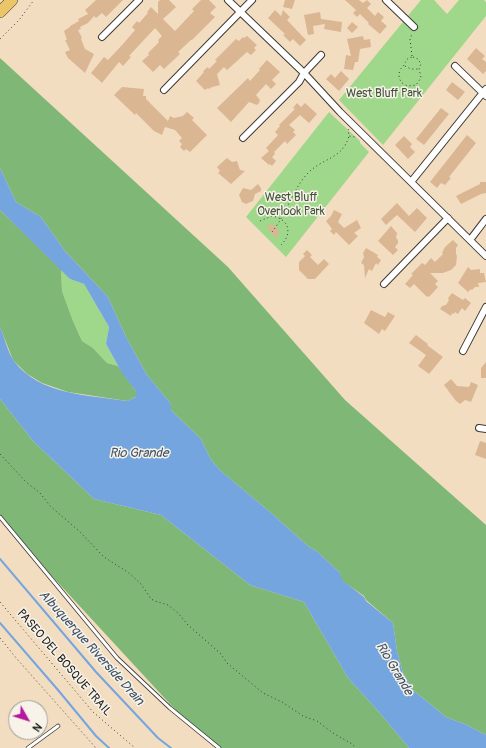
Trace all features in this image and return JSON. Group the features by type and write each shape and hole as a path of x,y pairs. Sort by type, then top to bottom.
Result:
{"highway":[{"path":"0,12 12,0"}],"street":[{"path":"102,37 139,0"},
{"path":"228,0 304,73 340,112 486,256"},
{"path":"164,90 252,0"},
{"path":"386,0 414,27"},
{"path":"243,138 299,82 304,73 321,55"},
{"path":"411,182 485,93 455,66"},
{"path":"384,284 448,218"},
{"path":"470,240 486,219"},
{"path":"463,350 486,307"},
{"path":"479,428 486,429"}],"lane":[{"path":"0,517 117,658 170,708 219,748"},
{"path":"28,748 58,726"}],"path":[{"path":"0,39 19,20 34,0"},
{"path":"412,57 410,39 414,27"},
{"path":"412,57 415,57 420,61 422,75 416,85 408,86 402,82 399,77 400,70 406,60 412,57"},
{"path":"404,65 412,69 420,68"},
{"path":"272,232 307,174 318,164 339,153 347,143 349,136 348,130 350,129"},
{"path":"349,136 355,137 356,135"},
{"path":"260,221 272,216 280,218 286,224 288,234 281,245"},
{"path":"0,454 26,482 40,493 50,506 79,531 104,557 129,573 141,584 151,599 168,605 178,613 227,662 263,693 282,702 303,716 317,721 356,748"},
{"name":"PASEO DEL BOSQUE TRAIL","path":"0,602 93,712 135,748"},
{"path":"0,638 96,748"}],"green space":[{"name":"West Bluff Park","path":"421,0 434,0 447,14 459,0 484,0 486,2 486,16 383,145 339,100"},
{"path":"0,58 228,267 345,400 486,525 486,735 467,725 446,717 413,690 403,673 397,651 393,623 366,600 364,596 341,580 340,573 318,552 308,546 222,472 211,460 201,439 171,410 171,404 147,375 126,337 108,297 65,251 41,217 16,202 0,168"},
{"name":"West Bluff Overlook Park","path":"329,112 360,141 360,143 369,152 286,257 246,217"},
{"path":"0,210 61,269 62,291 82,341 93,348 107,363 118,366 136,391 136,397 127,401 68,392 42,383 27,374 13,360 0,327"},
{"path":"61,269 70,279 84,284 109,327 106,344 118,366 107,363 93,348 82,341 62,291"},
{"path":"0,399 33,441 94,499 161,515 250,585 304,602 348,678 409,748 220,748 182,717 50,574 0,514"}],"water":[{"name":"Rio Grande","path":"0,168 16,202 41,217 65,251 108,297 126,337 147,375 171,404 171,410 201,439 211,460 222,472 308,546 318,552 340,573 342,580 393,623 397,651 403,673 413,690 446,717 467,725 486,735 486,748 409,748 348,678 304,602 250,585 161,515 94,499 33,441 0,399 0,327 14,361 24,372 37,381 66,392 127,401 136,397 136,391 122,373 106,344 109,327 84,284 70,279 0,210"}],"building":[{"path":"96,0 123,0 106,17 102,13 96,18 94,16 88,23 80,27 81,29 78,30 85,49 94,54 85,73 68,58 65,52 70,50 65,40 67,40 64,31 79,21 78,19 88,14 85,10"},
{"path":"160,0 169,0 176,7 163,19 175,31 194,11 192,9 201,0 209,0 216,7 210,13 215,17 178,52 180,54 164,69 160,65 153,72 142,61 149,55 148,53 159,42 158,40 162,36 155,28 129,56 131,57 123,66 119,62 102,83 91,73 104,57 108,60 123,44 135,30 132,27 137,21 139,23 151,7 158,14 158,2"},
{"path":"285,0 295,0 292,9 283,7"},
{"path":"345,0 359,0 363,3 367,0 371,4 367,8 375,16 378,12 384,17 381,21 387,26 380,34 368,24 369,23 360,14 357,17 353,13 356,10"},
{"path":"275,10 281,16 283,10 290,17 287,20 306,40 300,46 293,39 290,42 283,35 285,34 268,18"},
{"path":"320,12 321,19 342,22 341,32 324,29 325,24 313,26 314,34 308,35 304,15"},
{"path":"352,22 358,27 352,33 347,28"},
{"path":"247,36 257,45 254,48 256,50 251,55 247,52 227,70 224,67 217,74 220,85 205,90 196,81 204,72 203,71 208,67 209,69 217,61 215,60 236,39 239,41 243,37 244,38"},
{"path":"363,36 364,40 370,39 371,47 360,49 358,62 355,62 353,70 344,69 346,55 351,56 347,39"},
{"path":"476,48 485,56 482,59 486,62 486,71 483,74 467,59"},
{"path":"267,60 280,72 272,80 276,84 271,89 266,84 256,95 260,100 259,103 257,105 249,102 231,122 217,108 248,78 250,81"},
{"path":"341,71 349,79 339,91 326,79 331,74 335,78"},
{"path":"452,82 465,92 458,100 446,90"},
{"path":"122,87 144,89 143,96 146,96 146,99 168,121 170,116 174,118 183,116 187,112 194,118 192,120 207,135 190,152 186,149 184,151 180,147 182,144 179,141 182,138 175,130 165,127 162,135 154,131 136,113 135,115 114,95"},
{"path":"297,103 301,107 305,103 317,114 309,123 300,115 289,125 295,130 293,132 296,135 287,144 285,141 274,152 275,154 272,157 276,161 272,166 270,164 269,165 261,158 269,151 266,148 278,135 275,132 280,126 279,125 295,109 293,108"},
{"path":"441,108 449,114 424,145 416,139"},
{"path":"467,135 476,143 449,177 451,178 445,185 441,183 437,188 430,182"},
{"path":"404,136 412,144 410,147 415,152 408,159 395,145"},
{"path":"227,158 232,162 237,161 240,170 245,171 231,184 218,173 220,171 217,167"},
{"path":"480,182 486,182 486,193 461,204 456,196 480,184"},
{"path":"258,184 261,191 255,194 253,201 246,204 242,202 239,195 243,188 251,190"},
{"path":"397,203 409,216 417,208 427,218 415,232 397,215 386,225 381,219"},
{"path":"334,210 342,214 338,222 344,228 357,220 361,228 354,233 358,236 349,245 336,232 334,235 330,231 332,229 326,221"},
{"path":"271,225 278,229 279,233 276,238 266,226"},
{"path":"391,226 397,233 396,238 398,240 395,247 398,250 393,255 378,241"},
{"path":"453,240 458,245 456,248 456,265 451,270 443,273 430,273 438,281 435,284 438,287 429,297 427,297 414,284 410,288 405,284 413,275 411,274 422,263 425,265 431,258 435,262 443,254 442,253 445,247"},
{"path":"366,248 378,255 377,257 381,260 378,265 376,263 372,271 369,269 365,278 364,265 361,263 364,257 363,253"},
{"path":"307,250 312,255 310,257 318,265 324,259 329,264 315,279 308,279 299,270 299,262 305,256 303,254"},
{"path":"468,267 471,270 480,269 480,273 484,273 486,282 478,283 479,287 475,287 468,292 458,283"},
{"path":"452,293 463,300 465,298 471,303 465,311 462,308 458,314 455,312 454,314 452,313 451,316 440,309 442,306 446,305 449,300 448,298"},
{"path":"371,310 385,317 388,312 395,316 385,331 382,329 379,334 364,323"},
{"path":"416,335 443,357 429,374 418,366 426,355 409,343"},
{"path":"486,362 486,378 481,378 481,368"},
{"path":"451,379 457,386 469,387 471,382 478,385 471,402 465,400 460,404 456,401 444,385"},
{"path":"480,441 486,443 486,459 475,455"}],"waterway":[{"name":"Albuquerque Riverside Drain","path":"0,559 96,672 158,738 171,748"},
{"path":"0,623 96,736 109,748"}]}
